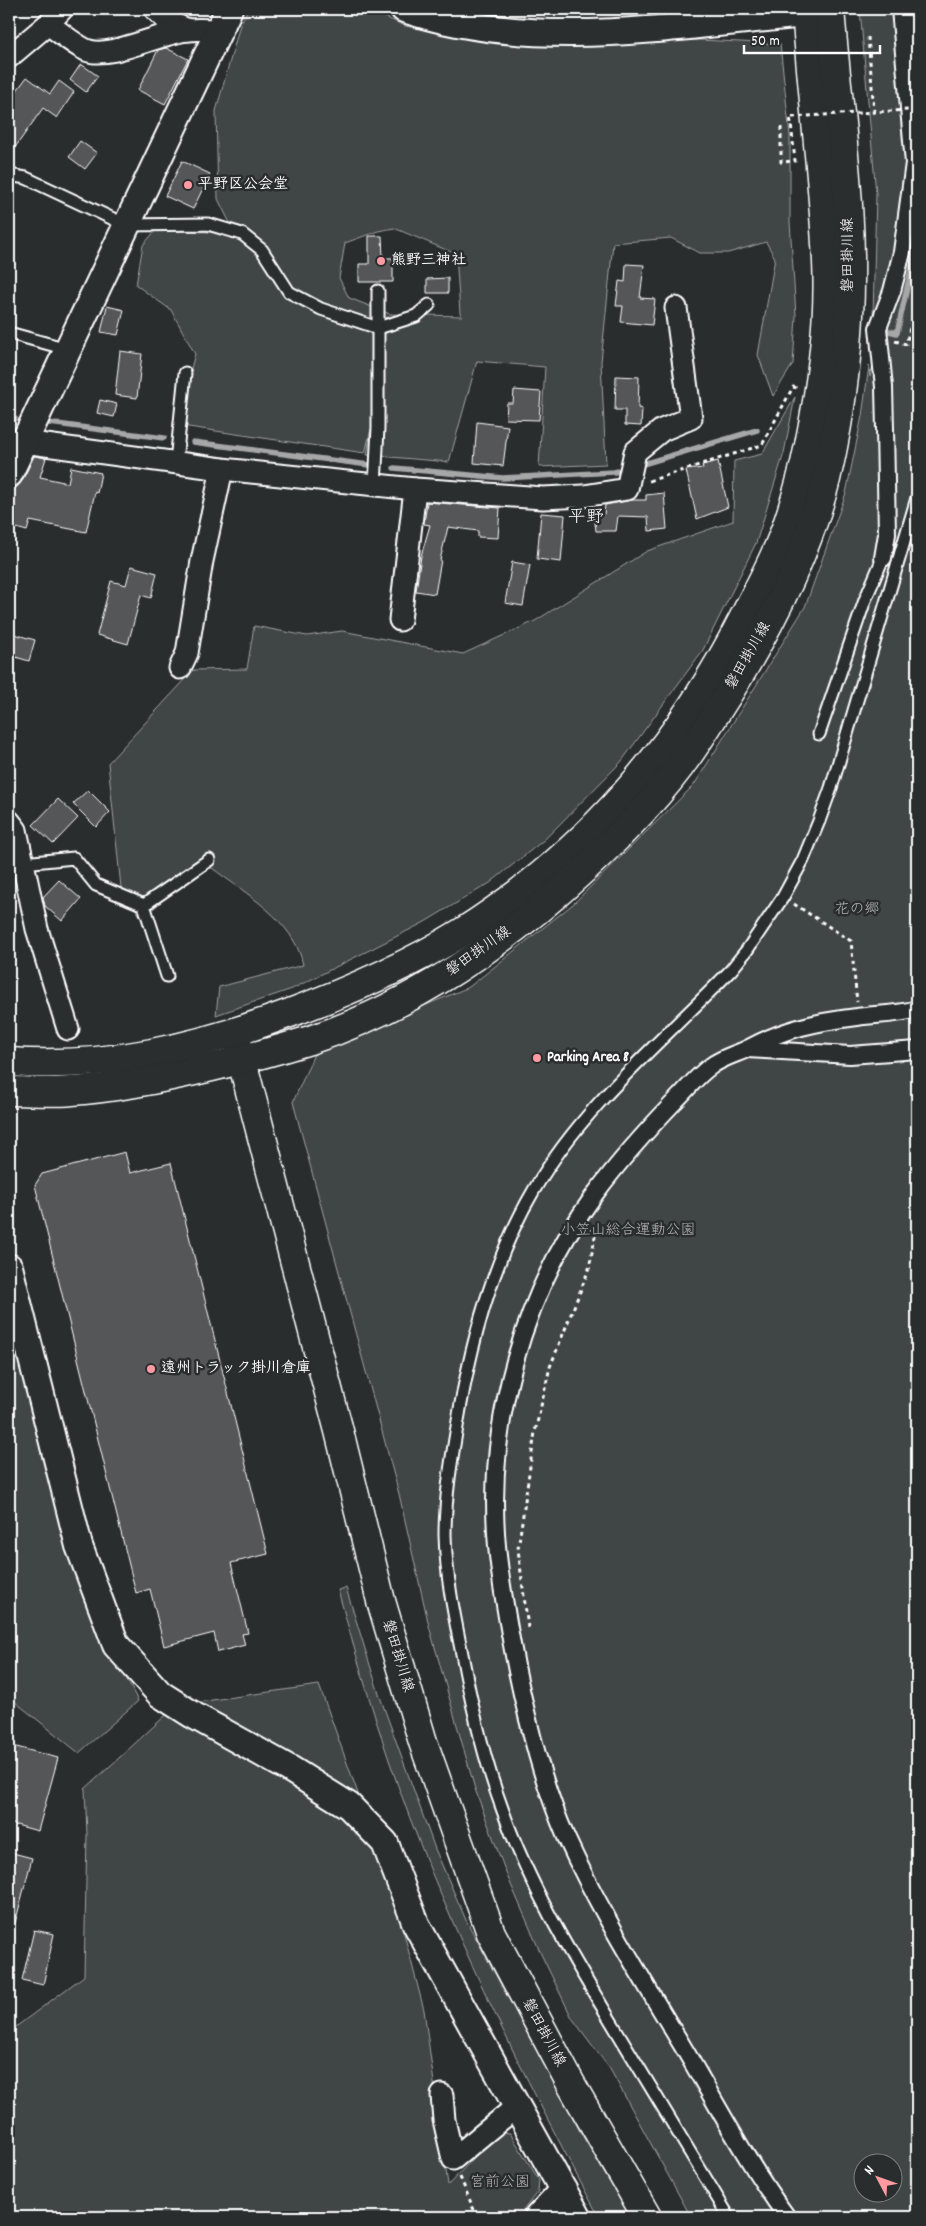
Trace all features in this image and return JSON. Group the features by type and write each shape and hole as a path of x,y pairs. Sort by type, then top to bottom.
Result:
{"main road":[{"name":"磐田掛川線","path":"647,2217 571,2084 492,1933 438,1784 381,1601 339,1431 238,1046 401,966 459,934 504,904 550,868 593,829 634,787 702,694 729,647 765,576 789,521 808,448 819,391 826,321 827,264 818,11"},
{"path":"9,1091 70,1091 238,1046"},
{"path":"9,1062 84,1063 155,1067"}],"street":[{"path":"155,9 169,22 188,30"},
{"path":"408,9 480,28 545,32 611,32 818,11"},
{"path":"883,558 887,534 885,429 884,387 878,328 892,291 902,252 914,164 900,9"},
{"path":"9,57 55,16 88,51 109,51 132,46 166,34 224,20"},
{"path":"9,474 16,442 68,349 224,20"},
{"path":"16,442 222,469 375,486 543,498 584,496 626,488 635,452 662,430 691,418 676,308"},
{"path":"180,668 187,653 202,561 222,469"},
{"path":"400,620 415,489"},
{"path":"9,822 16,830 37,928 68,1029"},
{"path":"787,2217 739,2146 582,1871 549,1794 537,1755 512,1646 497,1546 496,1484 498,1449 510,1382 519,1347 532,1309 556,1256 580,1215 625,1155 683,1093 712,1065 772,1035 858,1016 904,1013 917,1009"},
{"path":"747,1049 850,1055 917,1050"},
{"path":"9,1267 79,1546 116,1645 160,1694 193,1715 290,1768 349,1806 385,1843 416,1924 578,2217"},
{"path":"442,2095 444,2120 453,2159 516,2107"},
{"path":"538,2217 563,2190"}],"lane":[{"path":"9,175 26,178 126,225 208,224 242,234 262,250 289,292 321,309 378,328 416,316 429,305"},
{"path":"375,486 378,428 378,291"},
{"path":"9,333 68,349"},
{"path":"176,462 185,373"},
{"path":"729,2217 552,1921 504,1815 486,1762 460,1644 448,1572 445,1535 446,1502 458,1420 473,1344 497,1271 532,1192 576,1127 615,1084 731,970 748,950 783,897 803,860 831,788 917,498"},
{"path":"819,734 865,600 883,558"},
{"path":"23,863 74,858 96,885 144,905 167,976"},
{"path":"144,905 210,860"}],"path":[{"path":"868,37 874,111"},
{"path":"781,127 781,162 794,161 790,117 909,110"},
{"path":"878,336 906,344 917,300"},
{"path":"626,488 762,445 793,387 800,388"},
{"path":"783,897 851,941 858,1016"},
{"path":"528,1638 518,1549 535,1432 550,1366 589,1269 595,1237 591,1223 580,1215"},
{"path":"453,2159 477,2217"}],"green space":[{"path":"248,9 367,9 405,26 467,38 563,47 699,40 780,44 790,136 790,222 796,316 793,364 773,396 758,355 775,258 766,242 728,253 700,253 671,238 613,243 601,362 606,464 539,467 545,367 477,361 449,462 367,455 371,429 365,453 175,425 195,354 171,310 136,285 143,245 156,230 235,233 218,199 216,111 240,25","holes":["394,228 456,254 460,313 462,316 390,314 349,298 339,278 345,243 378,231"]},
{"name":"小笠山総合運動公園","path":"860,9 917,9 917,2217 691,2217 610,2069 572,2018 541,1954 506,1873 475,1789 429,1626 399,1494 293,1102 315,1052 469,987 573,904 694,785 805,607 846,493 862,416 869,366 870,377 874,360 873,318 876,194"},
{"path":"795,397 784,453 756,543 703,650 621,762 545,839 490,883 423,923 292,989 216,1015 219,987 303,965 298,949 290,935 267,909 212,868 195,871 142,919 121,887 108,763 194,670 247,669 254,626 307,636 342,631 463,654 535,621 647,551 733,521 734,461 762,454"},
{"path":"9,1306 85,1598 138,1701 79,1753 9,1697"},
{"path":"346,1588 379,1694 435,1849 466,1920 582,2135 630,2217 599,2217 528,2081 462,1943 422,1849 387,1753 338,1590"},
{"name":"宮前公園","path":"319,1685 392,1888 424,2010 448,2185 499,2132 510,2133 539,2180 538,2191 518,2217 9,2217 9,2032 84,1976 87,1834 85,1789 177,1705"}],"shaded area":[{"path":"911,9 917,9 917,88"}],"building":[{"path":"166,48 188,59 165,104 138,90 158,50"},
{"path":"81,64 98,76 86,92 70,80"},
{"path":"27,77 50,94 59,81 74,92 57,118 43,108 9,156 9,101"},
{"path":"80,141 97,153 85,169 69,157"},
{"name":"平野区公会堂","path":"182,161 210,174 193,209 165,196"},
{"name":"熊野三神社","path":"369,236 382,236 383,258 393,258 393,282 359,282 359,264 369,264"},
{"path":"626,264 644,265 640,298 655,299 652,325 621,322 623,306 616,306 619,281 625,282"},
{"path":"448,278 448,293 427,293 427,279"},
{"path":"107,306 124,310 118,335 101,332"},
{"path":"120,351 142,354 137,398 115,395"},
{"path":"616,376 639,377 638,408 642,409 641,426 625,425 625,410 615,410"},
{"path":"514,390 541,392 539,420 506,419 507,403 513,403"},
{"path":"100,400 117,404 114,417 97,413"},
{"path":"477,422 508,426 503,466 474,463"},
{"path":"34,456 46,458 40,477 68,483 71,467 101,473 86,532 30,521 27,531 9,526 9,500 12,488 16,488 22,481"},
{"path":"718,461 728,507 697,519 686,470 703,468 702,465"},
{"path":"664,493 667,529 649,531 648,517 618,516 616,531 596,531 594,515 604,514 605,505 632,500 646,500 646,495"},
{"path":"427,502 500,508 498,538 478,537 478,531 448,527 440,560 435,594 416,591 421,556 430,525 424,524"},
{"path":"541,513 565,515 561,562 537,559"},
{"path":"512,562 530,565 523,606 505,603"},
{"path":"131,566 157,573 151,598 141,595 128,644 97,635 111,581 126,585"},
{"path":"14,634 35,640 29,661 9,655"},
{"path":"88,790 110,812 96,827 73,804"},
{"path":"58,799 78,818 53,844 33,825"},
{"path":"59,880 81,899 62,921 45,906 43,897"},
{"name":"遠州トラック掛川倉庫","path":"125,1152 130,1173 171,1163 268,1554 231,1563 248,1633 242,1634 245,1645 218,1652 214,1633 164,1646 150,1589 136,1593 35,1185 42,1174"},
{"path":"9,1745 58,1758 38,1831 9,1823"},
{"path":"9,1852 32,1858 14,1927 9,1926"},
{"path":"34,1930 54,1934 43,1985 22,1980"}],"waterway":[{"path":"889,331 897,333 917,243"},
{"path":"9,418 15,419"},
{"path":"49,423 164,438"},
{"path":"643,464 757,430"},
{"path":"193,442 369,465"},
{"path":"394,468 503,478 614,472 627,469"}],"place":[{"name":"平野区公会堂","path":"188,185"},
{"name":"熊野三神社","path":"381,261"},
{"name":"Parking Area 8","path":"537,1058"},
{"name":"遠州トラック掛川倉庫","path":"151,1369"}],"district":[{"name":"平野","path":"586,518"}],"park label":[{"name":"花の郷","path":"857,910"}]}
